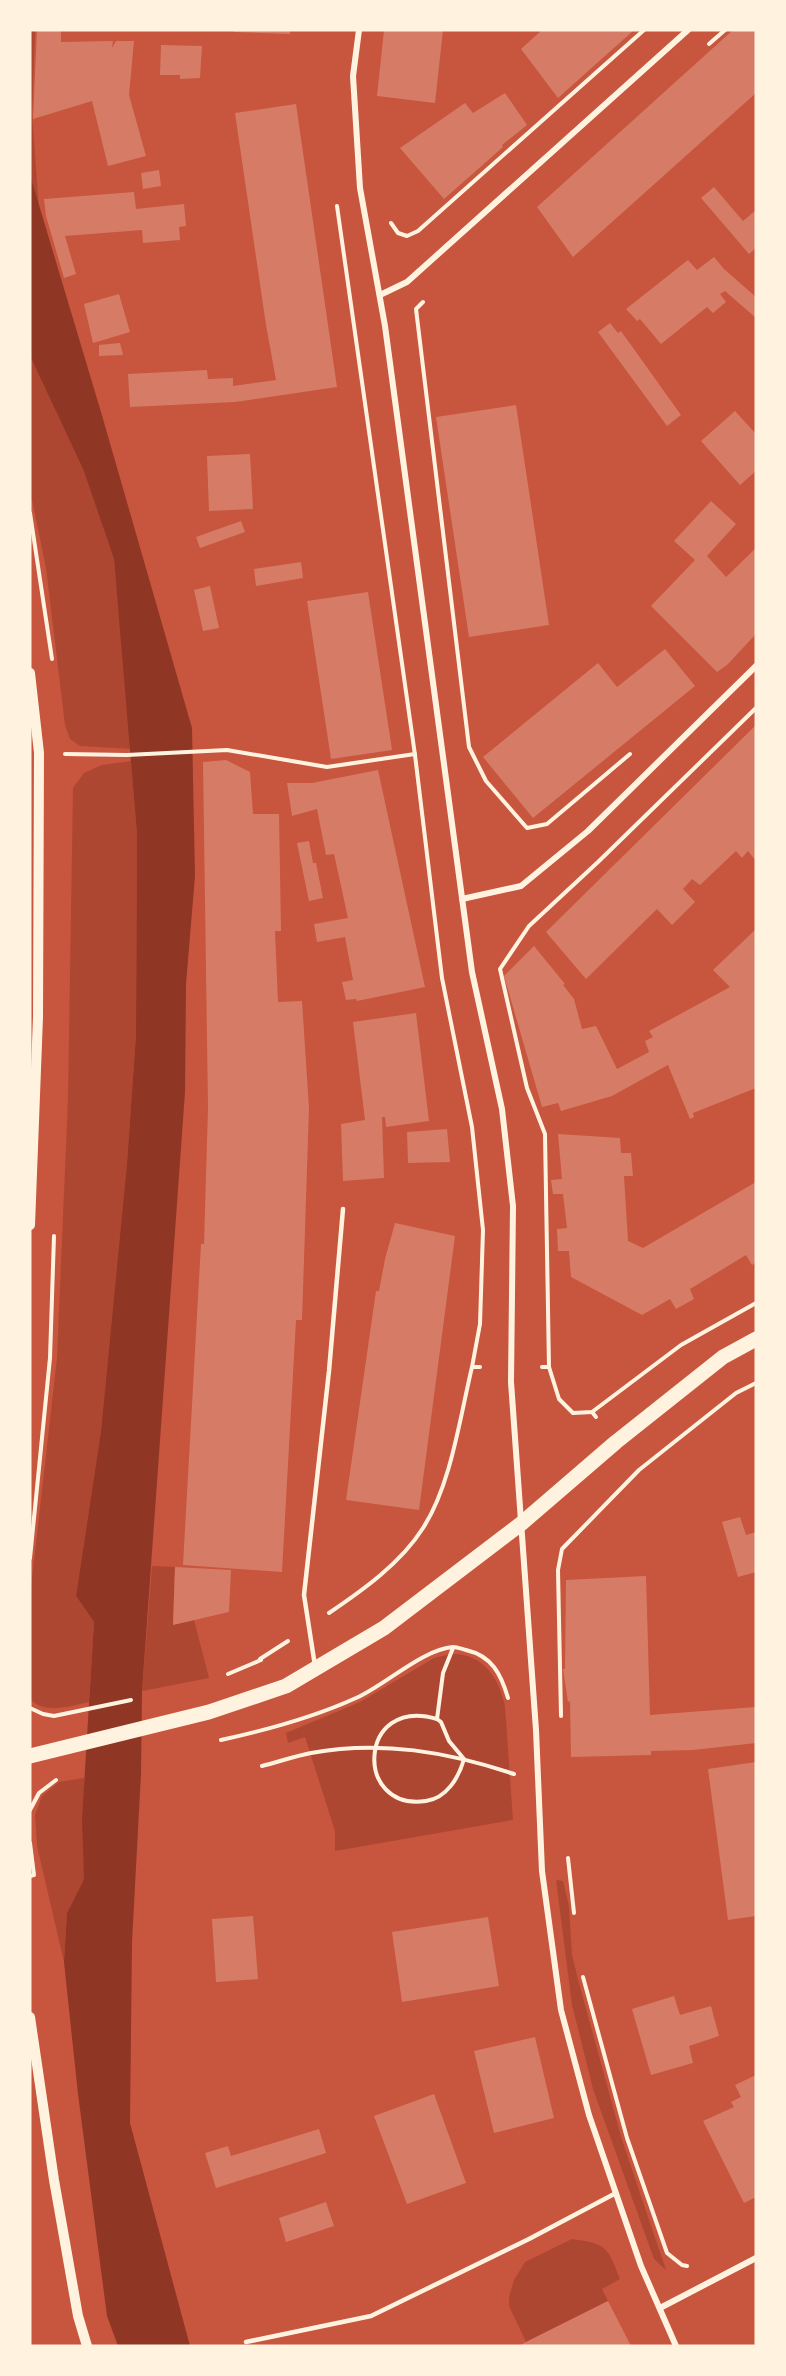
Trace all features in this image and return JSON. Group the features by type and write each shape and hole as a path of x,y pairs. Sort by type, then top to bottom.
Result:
{"main road":[{"path":"30,1756 208,1712 273,1692 316,1668 384,1628 522,1523 616,1442 714,1364 756,1339"}],"street":[{"path":"359,30 353,76 360,188 380,295 472,972 502,1109 513,1206 511,1374 536,1730 542,1871 561,2010 589,2115 641,2266 676,2346"},
{"path":"380,295 407,282 688,30"},
{"path":"462,899 521,886 588,831 756,666"},
{"path":"30,673 37,724 39,776 38,1017 30,1225"},
{"path":"30,2016 54,2180 78,2316 87,2346"},
{"path":"660,2308 756,2258"}],"lane":[{"path":"316,1668 304,1595 329,1371 343,1209"},
{"path":"246,2342 371,2316 529,2239 616,2193"}],"path":[{"path":"385,224 390,222 398,233 407,236 418,231 644,30"},
{"path":"707,45 725,30"},
{"path":"224,1676 261,1661 356,1594 403,1553 423,1528 441,1493 472,1367 480,1324 483,1230 472,1127 442,978 415,754 336,199"},
{"path":"425,301 416,309 469,747 486,782 527,828 547,824 559,817 638,746"},
{"path":"30,513 52,663"},
{"path":"756,708 529,926 500,969 527,1088 545,1134 549,1367 559,1399 573,1413 592,1413 681,1345 756,1303"},
{"path":"63,745 63,754 127,755 227,750 327,767 422,753"},
{"path":"453,1032 459,1030"},
{"path":"472,1367 480,1367"},
{"path":"542,1367 549,1367"},
{"path":"561,1728 558,1570 562,1549 639,1470 736,1393 756,1383"},
{"path":"592,1413 596,1417"},
{"path":"635,1464 639,1470"},
{"path":"453,1647 443,1673 437,1719 449,1741 464,1759"},
{"path":"212,1742 284,1723 357,1698 431,1653"},
{"path":"30,1708 54,1716"},
{"path":"437,1719 424,1715 411,1715 387,1726 379,1736 374,1748 374,1767 382,1785 396,1798 414,1803 433,1800 449,1789 464,1759"},
{"path":"262,1766 311,1753 374,1748 424,1750 515,1774"},
{"path":"30,1810 39,1792 59,1777"},
{"path":"30,1843 34,1875 30,1876"},
{"path":"567,1854 575,1922"},
{"path":"580,1966 627,2138 667,2253 682,2265 691,2267"}],"shaded area":[{"path":"30,30 35,30 32,114 39,209 30,175"},
{"path":"30,175 192,728 195,876 186,984 185,1092 142,1691 141,1774 132,1942 130,2123 190,2346 118,2346 107,2316 78,2094 64,1962 67,1913 84,1879 82,1819 94,1622 76,1596 101,1431 127,1163 136,1035 137,834 114,559 83,469 30,356"},
{"path":"30,356 83,469 114,559 131,749 80,746 70,739 65,725 46,568 32,500 30,500"},
{"path":"131,761 137,834 136,1035 127,1163 101,1431 76,1596 94,1622 89,1702 50,1708 36,1704 30,1699 30,1596 57,1358 68,1099 73,788 84,773 102,765"},
{"path":"152,1566 175,1567 173,1624 194,1620 209,1678 142,1691"},
{"path":"451,1654 462,1655 480,1662 493,1677 502,1695 505,1706 513,1820 335,1851 335,1831 305,1737 288,1743 286,1733 360,1702 434,1658"},
{"path":"84,1778 84,1879 67,1913 64,1962 37,1846 35,1815 42,1796 59,1782"},
{"path":"556,1880 563,1881 569,1906 572,1955 622,2140 666,2270 654,2259 593,2089 572,2005"},
{"path":"572,2239 599,2245 604,2249 612,2260 620,2279 602,2289 608,2301 526,2342 509,2306 514,2280 525,2262"}],"building":[{"path":"37,30 61,30 61,42 113,41 112,48 116,41 134,41 129,95 146,156 108,166 92,101 33,119"},
{"path":"234,30 290,30 290,34 234,32"},
{"path":"384,30 443,30 435,103 377,96"},
{"path":"542,30 634,30 558,98 521,49"},
{"path":"733,30 756,30 756,93 573,257 537,207"},
{"path":"161,45 202,46 200,78 180,79 180,75 160,75"},
{"path":"505,93 527,125 444,199 400,148 465,103 473,113"},
{"path":"296,104 337,387 235,402 130,407 128,374 207,370 208,379 233,378 233,386 276,380 235,113"},
{"path":"159,170 161,186 143,189 141,173"},
{"path":"714,187 743,221 756,210 756,248 749,254 701,198"},
{"path":"134,192 136,209 184,204 186,226 179,227 180,240 143,243 142,230 65,236 76,274 64,278 46,216 44,199"},
{"path":"714,257 756,297 756,318 725,291 720,294 726,302 713,313 707,307 661,344 640,319 637,321 626,309 688,260 697,270"},
{"path":"119,294 130,332 93,343 84,304"},
{"path":"610,323 618,333 621,331 681,415 667,426 598,332"},
{"path":"120,343 123,355 99,356 99,345"},
{"path":"516,405 549,625 469,637 436,417"},
{"path":"735,411 756,434 756,471 740,485 701,441"},
{"path":"250,454 253,509 209,511 207,456"},
{"path":"711,501 736,524 707,556 726,577 756,548 756,634 727,665 717,672 651,606 695,560 674,541"},
{"path":"241,521 245,532 200,548 196,537"},
{"path":"301,562 303,578 256,586 254,569"},
{"path":"210,586 219,628 203,631 194,590"},
{"path":"368,592 392,750 331,759 307,601"},
{"path":"665,649 695,686 533,818 483,757 598,663 617,687"},
{"path":"756,725 756,861 748,851 742,858 736,851 700,885 692,879 683,889 695,902 672,925 657,909 586,979 546,932"},
{"path":"226,760 250,772 253,814 279,814 281,931 275,931 278,1002 302,1001 309,1108 302,1320 296,1320 282,1572 183,1565 201,1244 204,1244 208,1108 203,762"},
{"path":"378,770 425,987 357,1001 356,999 346,1000 342,982 353,980 345,937 317,942 314,924 348,918 334,854 326,855 317,809 292,816 287,783 312,783"},
{"path":"309,841 323,898 309,901 297,843"},
{"path":"756,929 756,1088 693,1113 694,1117 690,1119 668,1065 612,1096 561,1111 558,1103 542,1107 504,976 534,946 565,984 563,985 574,999 582,1029 596,1026 617,1069 649,1052 645,1041 653,1037 649,1031 730,987 713,970"},
{"path":"416,1013 429,1121 386,1127 385,1117 382,1117 384,1178 343,1181 341,1124 365,1120 353,1022"},
{"path":"447,1129 450,1162 408,1163 407,1132"},
{"path":"558,1134 620,1138 621,1153 631,1153 633,1176 624,1176 628,1241 643,1248 756,1182 756,1262 752,1265 746,1255 690,1289 694,1299 676,1309 670,1299 642,1315 571,1277 569,1251 558,1251 557,1229 567,1228 563,1194 553,1194 551,1180 562,1179"},
{"path":"395,1223 455,1236 419,1510 346,1500 376,1291 379,1291"},
{"path":"740,1517 746,1535 756,1532 756,1572 738,1577 722,1522"},
{"path":"175,1567 231,1570 229,1612 173,1625"},
{"path":"646,1576 650,1715 756,1707 756,1743 693,1750 651,1751 651,1755 571,1757 570,1701 568,1702 563,1669 565,1669 566,1580"},
{"path":"756,1762 756,1916 728,1920 708,1769"},
{"path":"253,1916 258,1979 216,1982 212,1919"},
{"path":"488,1917 499,1986 402,2002 392,1932"},
{"path":"674,1996 680,2015 711,2006 719,2036 689,2046 693,2063 651,2075 632,2009"},
{"path":"535,2037 554,2118 494,2133 474,2051"},
{"path":"756,2075 756,2197 744,2203 703,2121 734,2107 731,2102 741,2097 735,2085"},
{"path":"434,2094 466,2183 407,2204 374,2116"},
{"path":"319,2129 326,2153 216,2188 205,2153 228,2146 231,2156"},
{"path":"326,2202 334,2226 286,2242 279,2218"},
{"path":"608,2301 631,2346 519,2346 526,2342"}]}
